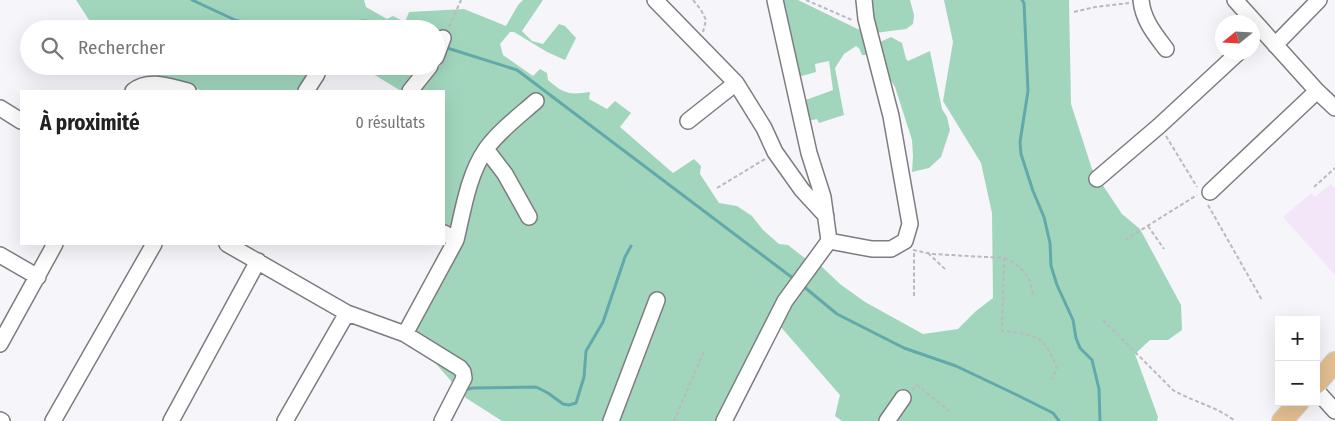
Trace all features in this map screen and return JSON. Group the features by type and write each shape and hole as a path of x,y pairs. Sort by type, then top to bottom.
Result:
{"main road":[{"path":"1320,379 1335,362"},
{"path":"1282,421 1295,406"}],"street":[{"path":"655,0 736,83 764,128 775,152 802,190 826,216"},
{"path":"724,421 785,301 830,241 824,197 809,153 775,0"},
{"path":"830,241 858,247 892,249 910,246 910,224 893,126 868,27 864,0"},
{"path":"1141,0 1147,24 1166,49"},
{"path":"1235,0 1245,15"},
{"path":"1275,45 1319,0"},
{"path":"1260,36 1275,45 1335,109"},
{"path":"1098,179 1160,126 1230,60"},
{"path":"307,90 316,75"},
{"path":"411,90 423,75"},
{"path":"688,121 736,83"},
{"path":"134,90 141,85 150,84 183,90"},
{"path":"1210,192 1317,91"},
{"path":"405,334 450,237 486,149 536,101"},
{"path":"0,108 20,120"},
{"path":"486,149 505,174 529,217"},
{"path":"0,344 54,245"},
{"path":"53,421 153,245"},
{"path":"229,245 347,313 405,334 460,368 464,378 442,421"},
{"path":"0,255 38,276"},
{"path":"171,421 258,261"},
{"path":"611,421 657,300"},
{"path":"285,421 347,313"},
{"path":"1320,394 1335,411"},
{"path":"887,421 903,398"}],"path":[{"path":"445,34 461,0"},
{"path":"693,0 706,20 706,26 697,43"},
{"path":"806,0 868,27"},
{"path":"1074,12 1141,0"},
{"path":"1125,240 1201,193 1160,126"},
{"path":"717,188 775,152"},
{"path":"1314,187 1335,168"},
{"path":"1210,192 1204,198 1262,300"},
{"path":"1148,226 1164,249"},
{"path":"914,296 910,246 928,253 1004,258 1014,262 1026,274 1033,297"},
{"path":"928,253 946,270"},
{"path":"1004,258 1002,331 1026,333 1043,341 1057,368 1052,379"},
{"path":"1102,320 1173,390 1186,398 1218,410 1235,421"},
{"path":"674,421 705,349"},
{"path":"903,398 917,385 948,411"}],"shaded area":[{"path":"1331,184 1335,188 1335,275 1284,218 1285,215 1311,193 1315,197"}],"green space":[{"path":"76,0 364,0 366,7 387,19 393,16 401,20 89,20"},
{"path":"523,0 543,0 522,31 532,41 543,44 559,24 565,26 576,38 565,60 547,52 514,32 510,32 500,44 503,55 533,76 540,69 547,73 548,80 563,91 572,93 590,92 589,99 607,109 615,101 631,113 620,127 673,173 694,159 701,166 700,174 719,203 737,206 752,216 763,230 779,244 788,245 811,263 724,421 502,421 466,398 430,357 413,332 464,235 445,225 445,90 399,90 375,75 445,75 445,20 406,20 409,12 464,9 506,26"},
{"path":"779,0 798,0 866,33 869,51 866,55 862,55 856,46 844,54 835,68 844,115 819,123 817,119 808,121 803,101 833,90 829,61 815,64 816,72 798,77"},
{"path":"868,0 910,0 914,15 913,24 906,29 875,33"},
{"path":"944,0 1069,0 1071,104 1092,169 1122,214 1140,229 1181,305 1182,330 1168,340 1150,340 1135,354 1158,417 1157,421 842,421 835,416 840,395 780,326 795,295 820,265 840,284 865,302 923,334 958,329 976,311 993,298 992,213 981,163 943,101 953,42"},
{"path":"891,37 902,43 908,61 930,51 942,109 947,117 950,130 941,157 929,168 912,172 912,140 895,87 886,72 879,45 880,42"},
{"path":"155,75 314,75 303,90 200,90"}],"waterway":[{"path":"192,0 235,20"},
{"path":"1022,0 1024,3 1028,91 1020,142 1021,154 1044,217 1050,243 1051,266 1057,285 1073,320 1080,348 1092,360 1099,389 1100,421"},
{"path":"445,47 517,70 794,279"},
{"path":"464,390 473,388 536,387 563,404 576,403 584,377 586,351 603,322 625,257 631,246"},
{"path":"803,286 837,314 904,348 956,366 1017,395 1053,413 1059,421"}]}
